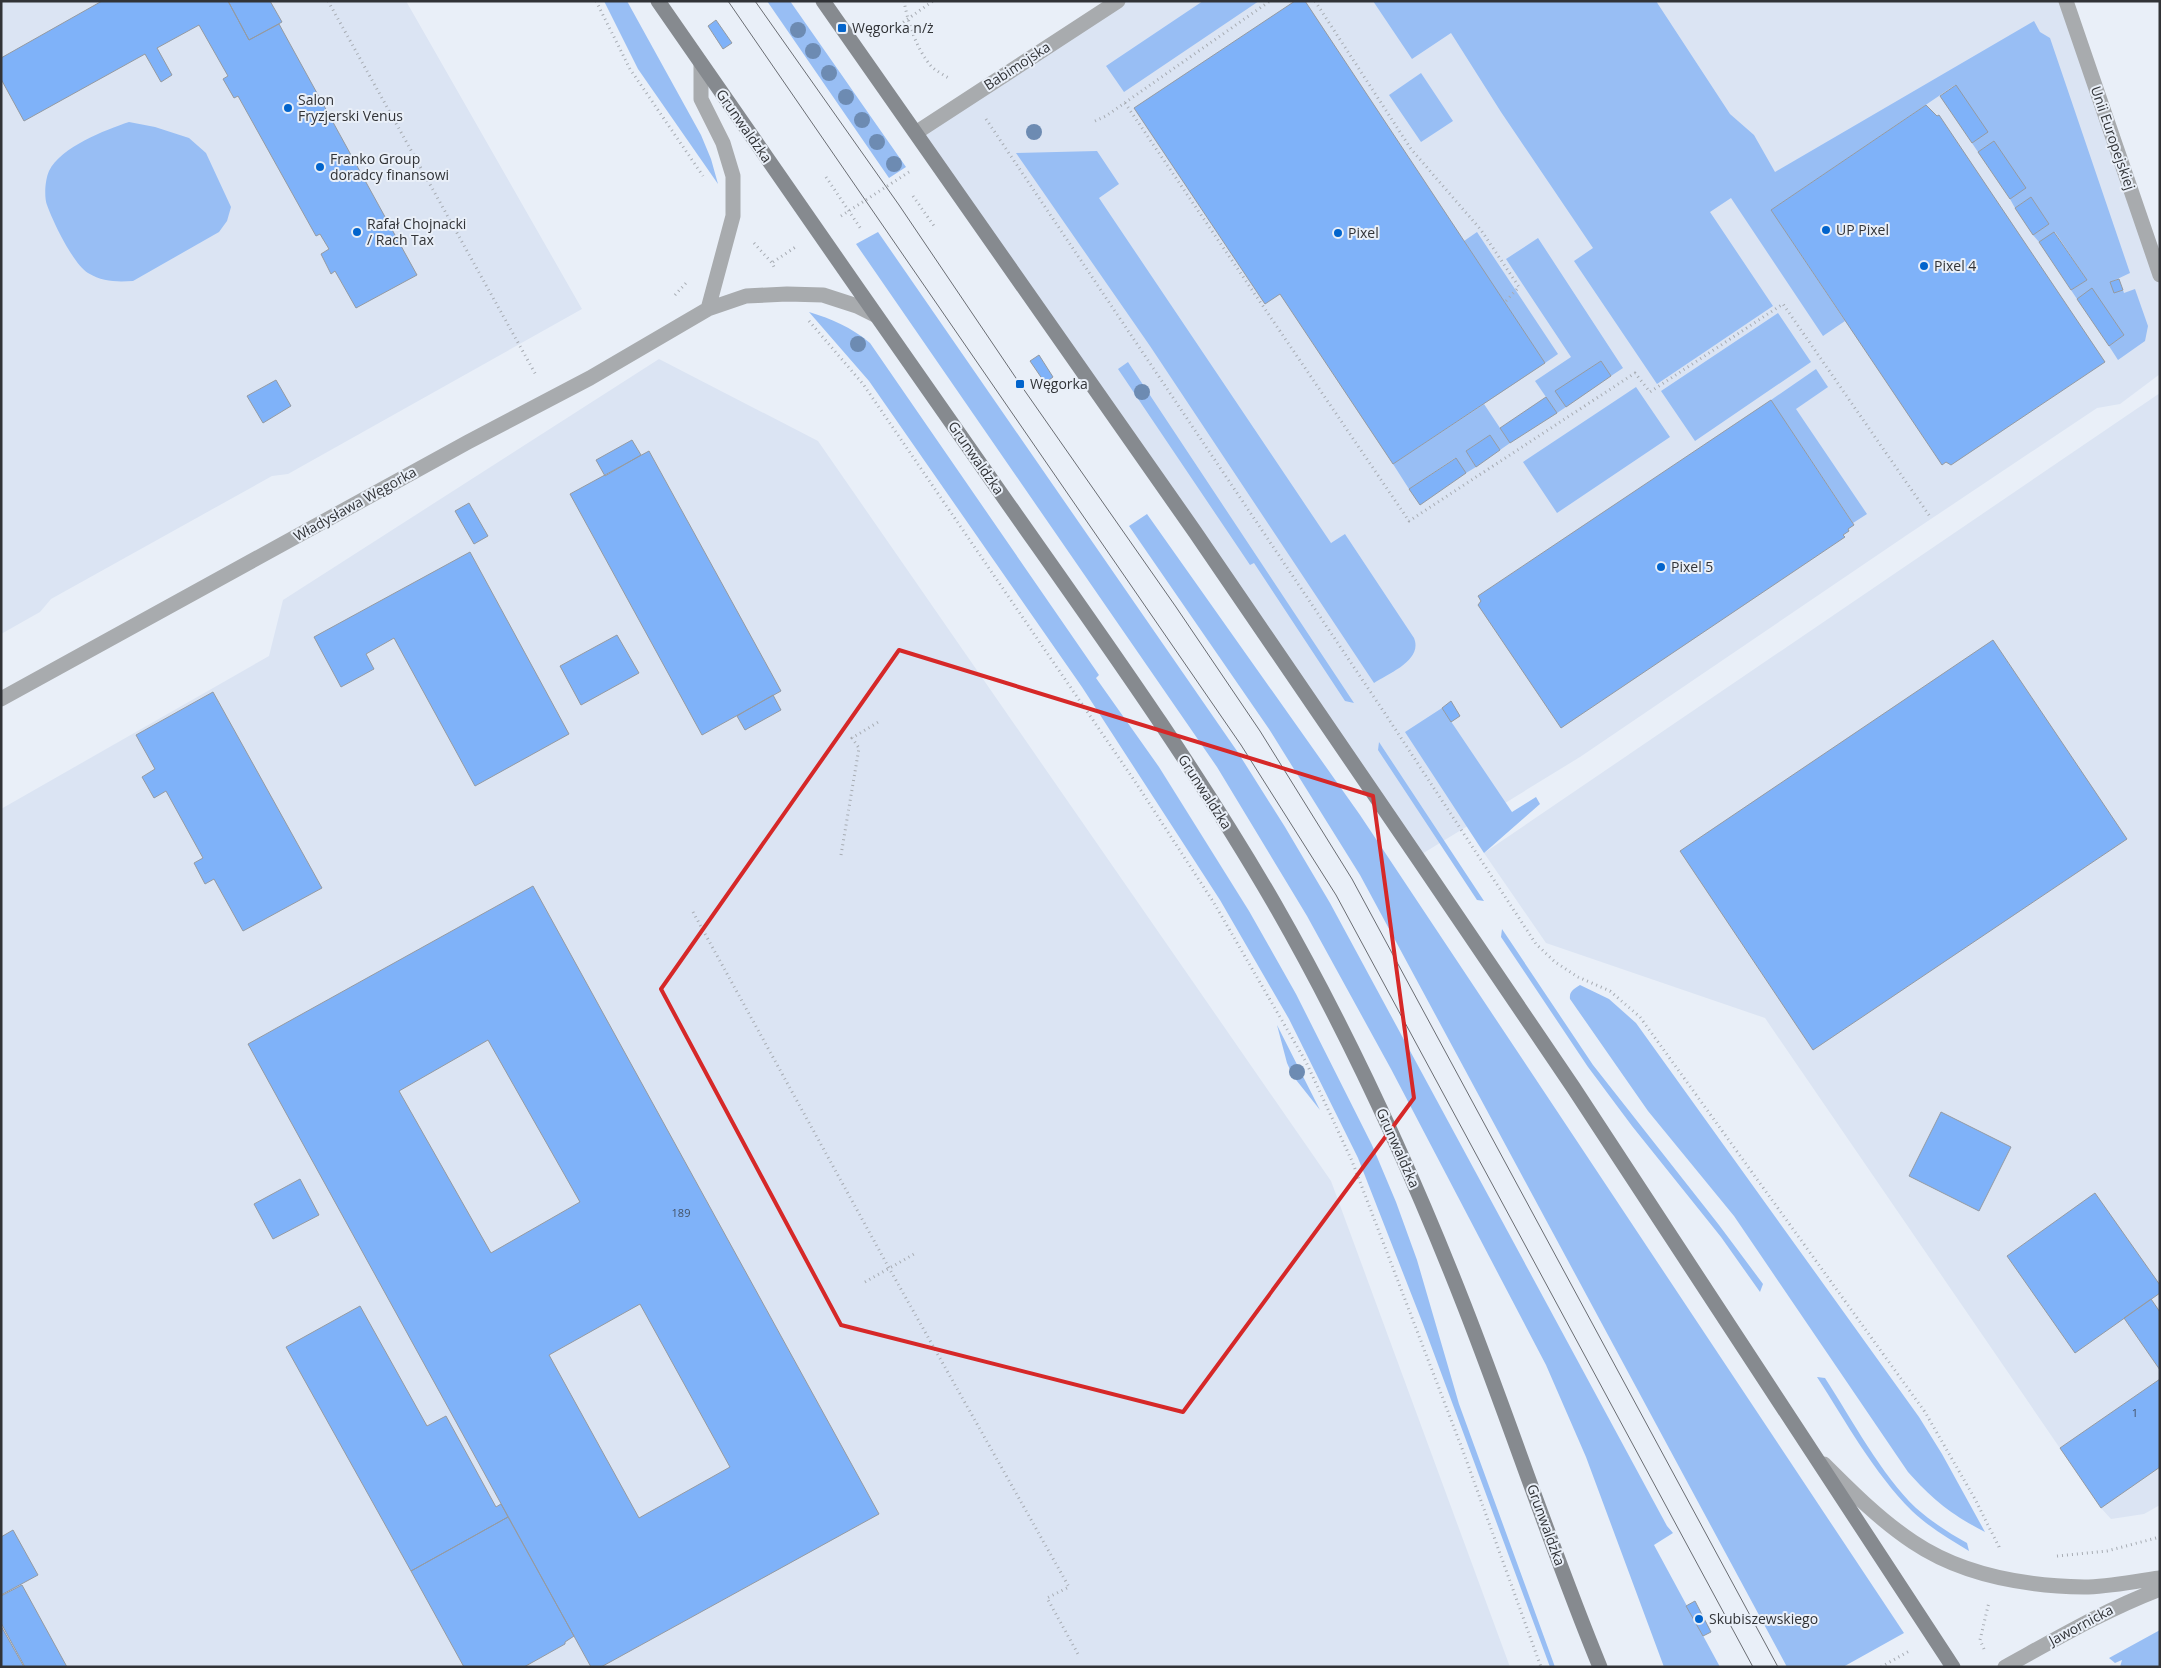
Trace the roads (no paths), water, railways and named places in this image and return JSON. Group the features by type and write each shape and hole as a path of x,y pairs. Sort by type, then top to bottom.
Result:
{"street":[{"name":"Grunwaldzka","path":"658,1 817,232 1110,649 1218,810 1274,904 1366,1077 1433,1227 1600,1667"},
{"path":"824,1 1189,524 1573,1087 1953,1667"},
{"name":"Babimojska","path":"917,132 1118,1"},
{"name":"Unii Europejskiej","path":"2066,1 2160,275"},
{"path":"701,64 701,99 723,142 733,176 733,216 708,309"},
{"name":"Władysława Węgorka","path":"1,699 468,442 590,378 708,309 746,296 823,295 857,306 875,315"},
{"path":"1816,1456 1883,1520 1914,1543 1942,1558 1971,1569 2021,1581 2086,1587 2160,1578"},
{"name":"Jawornicka","path":"2005,1667 2082,1623 2123,1603 2160,1589"},
{"path":"1590,1643 1593,1667"}],"tram line":[{"path":"728,1 1241,745 1336,895 1753,1667"},
{"path":"755,1 899,205 1020,384 1176,607 1260,731 1352,879 1778,1667"}],"place":[{"name":"Węgorka n/ż","path":"842,28"},
{"name":"Salon Fryzjerski Venus","path":"288,108"},
{"name":"Franko Group doradcy finansowi","path":"320,167"},
{"name":"UP Pixel","path":"1826,230"},
{"name":"Rafał Chojnacki / Rach Tax","path":"357,232"},
{"name":"Pixel","path":"1338,233"},
{"name":"Pixel 4","path":"1924,266"},
{"name":"Węgorka","path":"1020,384"},
{"name":"Pixel 5","path":"1661,567"},
{"name":"Skubiszewskiego","path":"1699,1619"}]}
